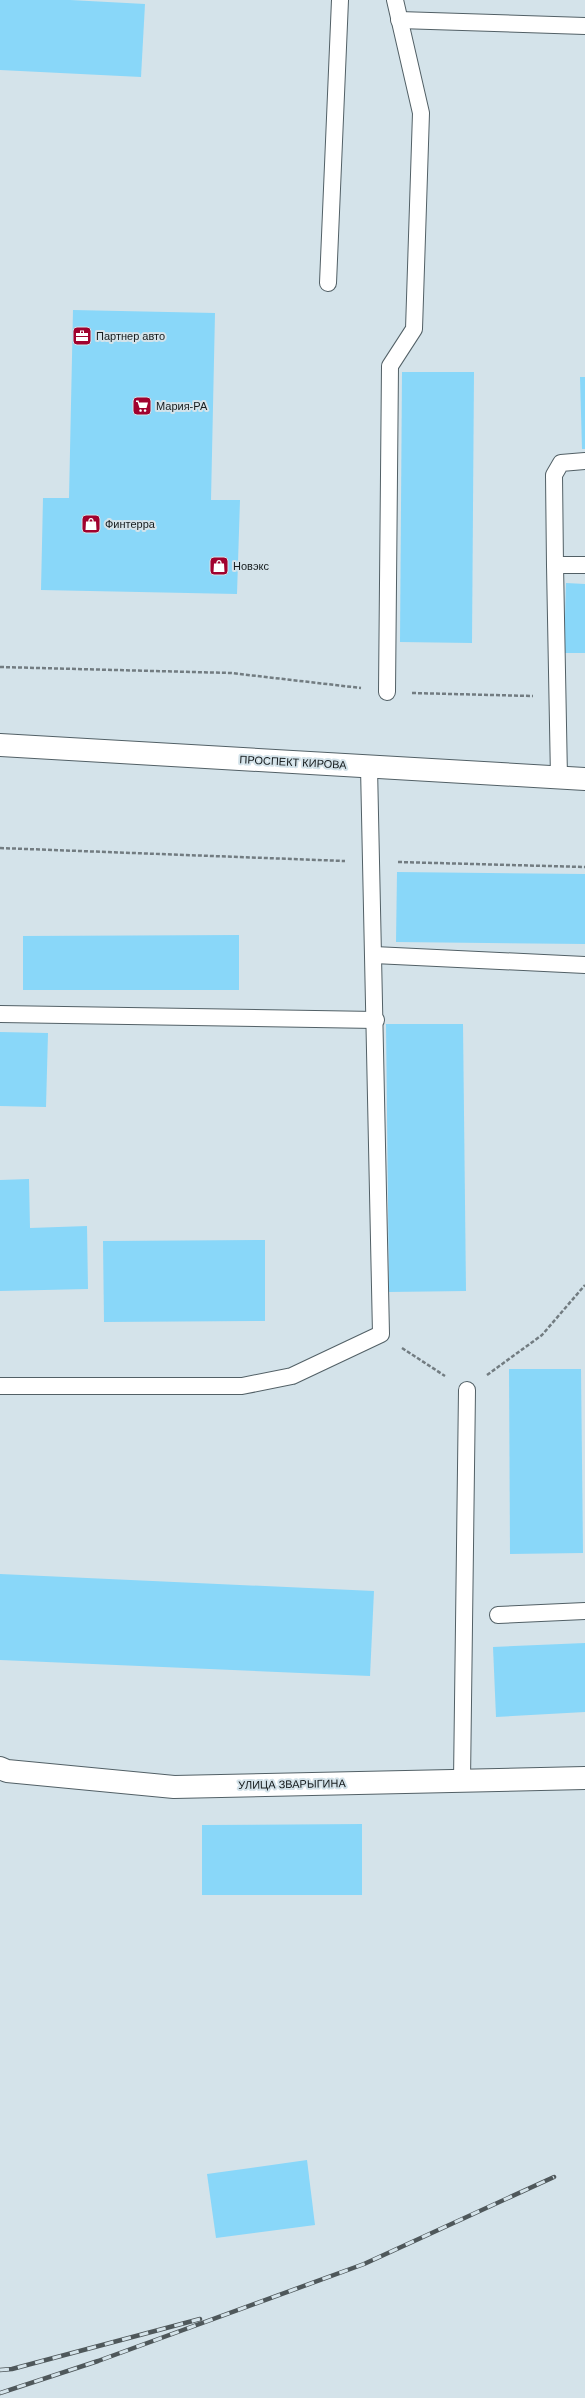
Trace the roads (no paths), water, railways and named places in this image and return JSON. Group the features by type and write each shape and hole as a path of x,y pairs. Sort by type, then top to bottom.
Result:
{"main road":[{"name":"ПРОСПЕКТ КИРОВА","path":"0,746 585,779"},
{"name":"УЛИЦА ЗВАРЫГИНА","path":"0,1768 7,1771 174,1787 585,1778"}],"lane":[{"path":"328,283 340,0"},
{"path":"387,692 390,366 414,329 421,113 395,0"},
{"path":"400,20 585,26"},
{"path":"559,778 554,475 561,463 585,461"},
{"path":"555,565 585,565"},
{"path":"0,1386 242,1386 292,1376 381,1334 376,1020 369,767"},
{"path":"374,955 585,965"},
{"path":"0,1014 376,1020"},
{"path":"462,1780 467,1390"},
{"path":"498,1615 585,1611"}],"railway":[{"path":"0,2393 98,2361 364,2264 554,2177"},
{"path":"0,2370 12,2369 200,2319"}],"place":[{"name":"Партнер авто","path":"82,336"},
{"name":"Мария-РА","path":"142,406"},
{"name":"Финтерра","path":"91,524"},
{"name":"Новэкс","path":"219,566"}]}
